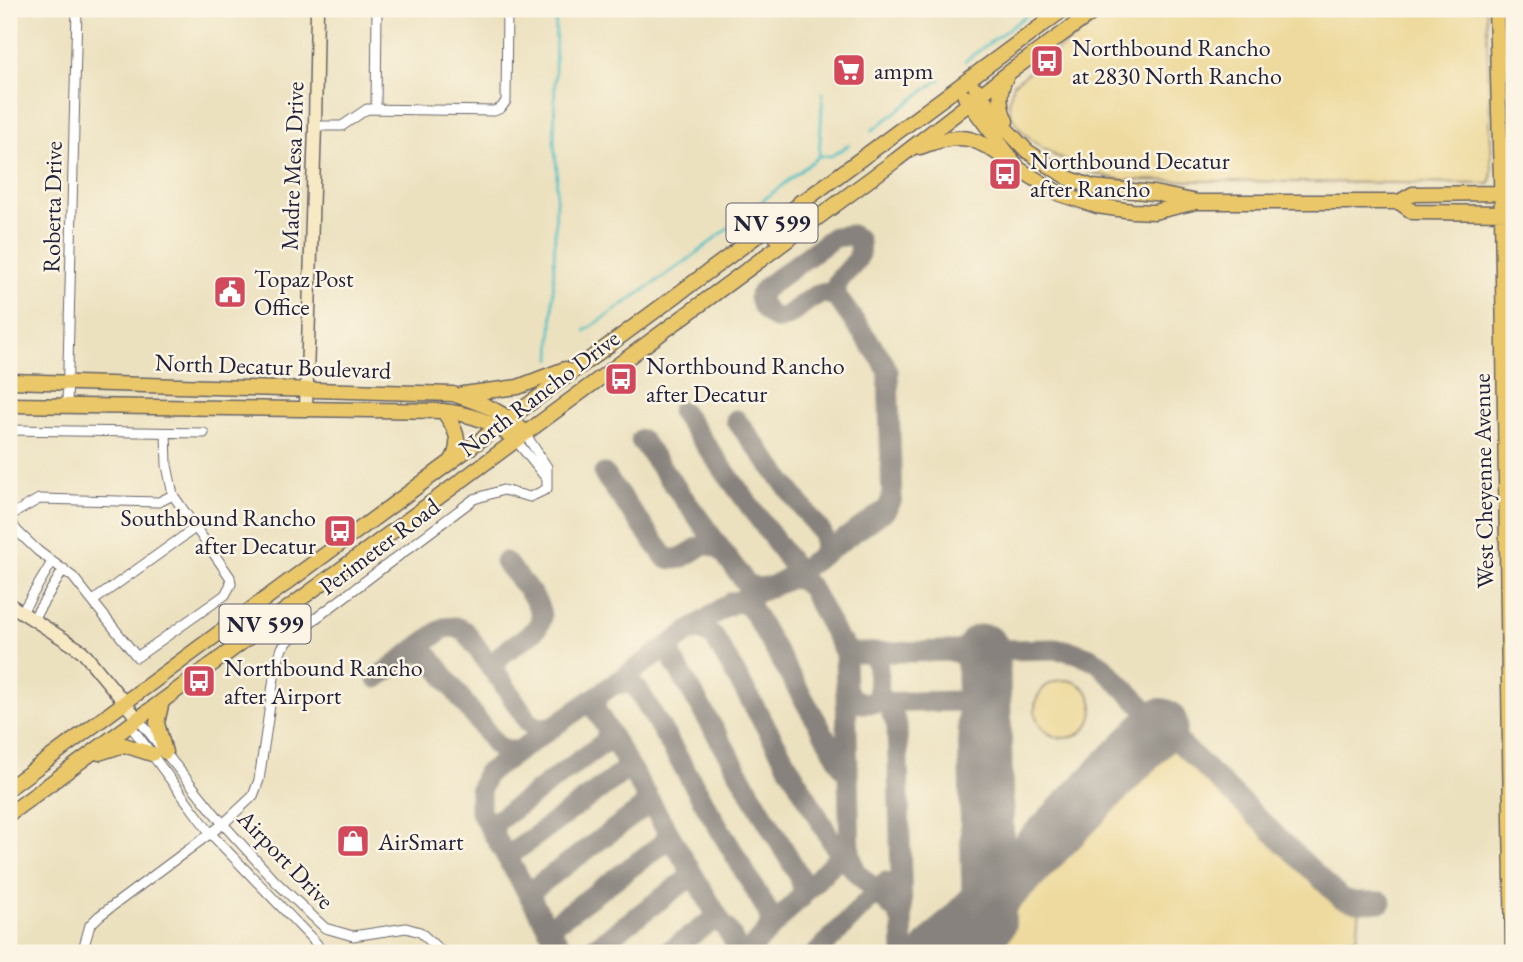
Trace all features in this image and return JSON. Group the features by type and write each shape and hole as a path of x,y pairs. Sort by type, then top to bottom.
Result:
{"main road":[{"name":"North Rancho Drive","path":"9,788 1064,9"},
{"name":"North Rancho Drive","path":"9,814 1097,9"},
{"name":"West Cheyenne Avenue","path":"1496,9 1508,192 1513,953"},
{"path":"1006,129 1000,90 1001,84 1011,71"},
{"path":"963,83 1019,169"},
{"path":"975,99 1027,151 1068,178 1093,187 1154,193 1197,202 1399,202 1413,194 1508,192"},
{"path":"896,160 921,146 964,136 983,143 1060,194 1083,203 1111,209 1154,212 1197,202"},
{"path":"762,257 798,217 800,202"},
{"path":"1399,202 1413,212 1508,212"},
{"path":"453,394 518,387 586,360"},
{"name":"North Decatur Boulevard","path":"9,381 453,394 484,404 520,435"},
{"path":"99,407 132,399 162,398 166,385"},
{"name":"North Decatur Boulevard","path":"9,405 443,411 504,422"},
{"path":"443,411 456,433 458,450 452,460"},
{"path":"88,756 124,745 158,753 157,723 162,701"}],"street":[{"name":"Roberta Drive","path":"67,407 76,9"},
{"name":"Madre Mesa Drive","path":"306,408 317,9"},
{"path":"376,109 377,9"},
{"path":"315,125 342,125 367,109 494,111 501,108 506,101 508,9"},
{"path":"9,430 204,433"},
{"path":"166,433 167,465 173,495 230,577 229,589 214,603 137,657 74,577 31,544 9,517 39,499 159,502 173,495"},
{"name":"Perimeter Road","path":"82,953 90,925 99,916 211,834 253,796 259,780 275,671 282,648 295,634 474,499 503,490 530,497 547,489 547,467 520,435"},
{"path":"93,601 195,528"},
{"path":"28,616 52,562"},
{"path":"28,616 64,569"},
{"path":"9,604 89,658 134,722"},
{"name":"Airport Drive","path":"134,722 158,753 211,834 317,944 320,953"},
{"name":"Airport Drive","path":"158,753 275,881 325,928 353,936 406,928 420,932 443,953"}],"sand":[{"path":"1114,9 1486,9 1492,172 1490,184 1122,180 1073,164 1054,155 1023,132 1013,119 1009,104 1011,94 1014,83"},
{"path":"1058,680 1070,680 1085,688 1093,703 1093,715 1085,730 1070,738 1058,738 1043,730 1035,715 1035,703 1043,688"},
{"path":"1172,747 1178,749 1333,901 1360,909 1357,938 1350,938 1347,953 1005,953 1004,907 1156,751"}],"waterway":[{"path":"551,359 557,170 554,144 556,9"},
{"path":"965,61 1035,9"},
{"path":"871,131 940,79"},
{"path":"585,331 689,259 819,156 823,93"},
{"path":"820,156 831,156 849,145"}],"taxiway":[{"path":"783,580 887,509 892,499 888,372 838,299 836,289 842,276 858,258 858,239 851,235 834,237 765,288 759,297 766,311 779,319 815,296 830,294 838,299"},
{"path":"681,411 805,582"},
{"path":"736,420 822,533 825,545 821,556"},
{"path":"641,440 746,583 756,588 767,587"},
{"path":"604,474 666,558 682,557 707,545 722,551"},
{"path":"505,562 532,596 541,618 531,633 497,661 495,671 529,723 541,729 554,727"},
{"path":"566,953 548,928 480,811 480,791 486,774 724,607 791,578 801,580 810,587 845,653 850,854 856,872"},
{"path":"732,602 743,603 751,608 847,774"},
{"path":"377,678 444,628 455,627 465,631 497,676"},
{"path":"689,632 701,630 714,637 841,857 897,912 902,923"},
{"path":"672,644 671,654 675,663 797,872 803,887 801,898"},
{"path":"843,644 848,651 855,653 1054,649 1072,651 1088,657 1099,663 1341,898 1354,902 1381,902"},
{"path":"407,655 421,652 430,657 496,745 504,751 519,751"},
{"path":"955,652 973,660 984,680"},
{"path":"869,653 878,667 879,696 889,707 897,725 903,953"},
{"path":"614,684 630,683 639,691 767,910 771,921 766,934"},
{"path":"846,687 850,697 861,703 964,701 979,712 985,734"},
{"path":"600,694 595,703 596,710 721,922"},
{"path":"494,835 497,821 605,742 608,730"},
{"path":"510,864 515,851 623,772 626,761"},
{"path":"532,901 532,890 644,807 647,795"},
{"path":"553,934 554,924 665,842 668,831"},
{"path":"747,953 848,847"},
{"path":"590,953 685,881 690,876 689,867"},
{"path":"817,953 886,882"},
{"path":"666,953 713,920 722,924 729,933 737,953"}],"runway":[{"path":"983,651 989,922"},
{"path":"938,953 1161,725"}],"place":[{"name":"Northbound Rancho at 2830 North Rancho","path":"1047,61"},
{"name":"ampm","path":"849,70"},
{"name":"Northbound Decatur after Rancho","path":"1005,174"},
{"name":"Topaz Post Office","path":"230,292"},
{"name":"Northbound Rancho after Decatur","path":"621,379"},
{"name":"Southbound Rancho after Decatur","path":"340,531"},
{"name":"Northbound Rancho after Airport","path":"199,681"},
{"name":"AirSmart","path":"353,841"}]}
